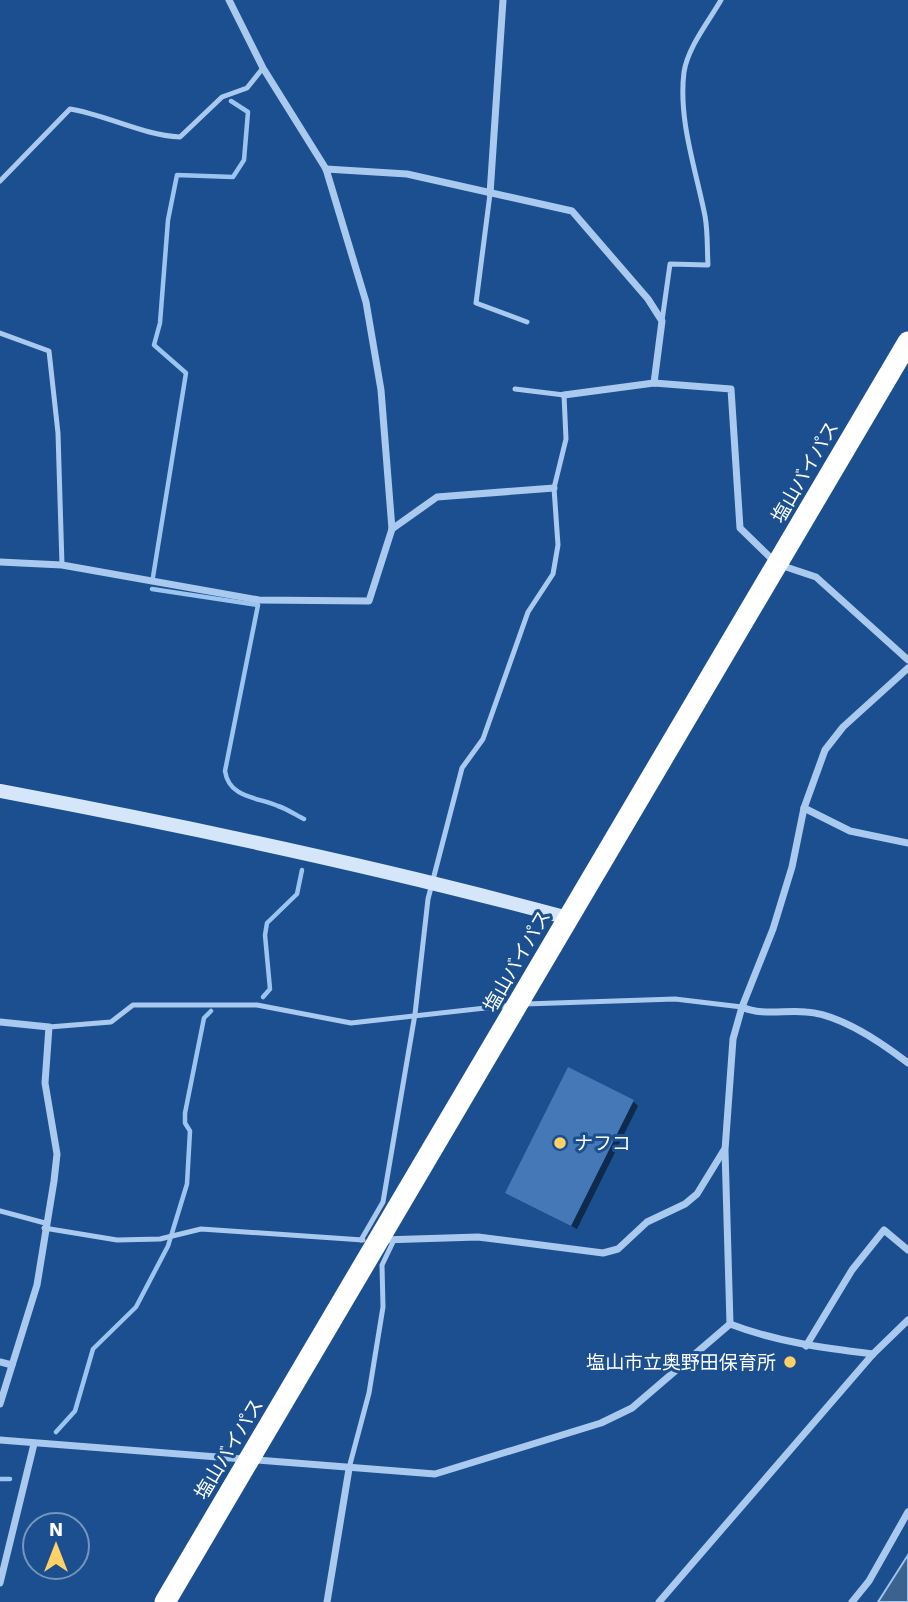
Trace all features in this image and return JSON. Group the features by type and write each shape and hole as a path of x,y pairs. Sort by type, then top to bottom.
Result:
{"highway":[{"name":"塩山バイパス","path":"166,1602 908,342"}],"street":[{"path":"0,562 62,565 259,600 369,601 392,529 381,390 366,302 326,169 263,68 229,0"},
{"path":"490,194 503,0"},
{"path":"326,169 408,174 572,211 648,299 662,321 654,383"},
{"path":"564,395 654,383 731,389 740,528 777,564 816,576 908,660"},
{"path":"392,529 437,497 554,488"},
{"path":"730,1324 724,1150 733,1039 741,1007 759,968 785,892 804,808 831,742 843,727 908,668"},
{"path":"0,791 251,840 434,882 568,918"},
{"path":"804,808 850,831 908,843"},
{"path":"741,1007 753,1012 809,1012 879,1040 908,1063"},
{"path":"0,1022 49,1027 45,1083 57,1154 37,1285 0,1404"},
{"path":"377,1240 478,1237 603,1253 618,1250 647,1222 685,1204 697,1194 724,1150"},
{"path":"806,1346 852,1270 884,1230 908,1250"},
{"path":"659,1602 873,1354 908,1320"},
{"path":"730,1324 760,1336 806,1346 873,1354"},
{"path":"0,1440 250,1457 349,1469 435,1474 601,1423 632,1408 730,1324"},
{"path":"0,1362 12,1365"},
{"path":"0,1583 34,1444"},
{"path":"327,1602 349,1469"},
{"path":"852,1602 869,1580 908,1512"}],"lane":[{"path":"662,321 670,264 708,265 705,218 685,117 684,72 691,53 721,0"},
{"path":"0,181 70,109 91,112 164,136 180,137 222,97 247,88 263,68"},
{"path":"490,194 476,303 527,322"},
{"path":"0,333 49,351 58,433 62,565"},
{"path":"349,1469 369,1393 383,1307 382,1265 377,1240 415,1014 428,899 462,768 483,739 528,612 553,574 558,545 554,488 566,439 564,395 515,389"},
{"path":"49,1027 111,1022 133,1006 257,1006 351,1023 520,1004 675,999 741,1007"},
{"path":"0,1211 104,1239 160,1239 201,1229 377,1240"}],"water":[{"path":"908,1555 908,1602 878,1602"}],"building":[{"path":"568,1067 634,1100 571,1226 505,1193"}],"waterway":[{"path":"153,577 186,373 154,345 160,323 168,220 177,175 233,177 244,160 248,112 231,101"},
{"path":"152,589 258,605 225,771 232,787 238,792 281,807 304,819"},
{"path":"263,997 270,989 265,935 267,923 297,894 302,870"},
{"path":"56,1432 75,1411 93,1349 136,1307 168,1246 187,1184 190,1131 185,1123 185,1113 204,1018 211,1011"},
{"path":"0,1479 10,1479"}],"place":[{"name":"ナフコ","path":"560,1143"},
{"name":"塩山市立奥野田保育所","path":"790,1362"}]}
